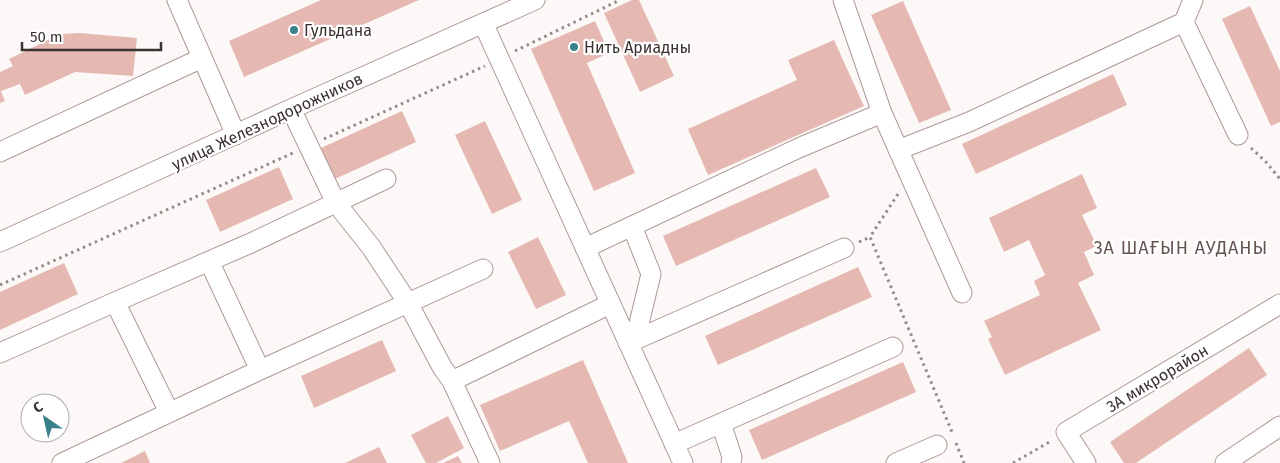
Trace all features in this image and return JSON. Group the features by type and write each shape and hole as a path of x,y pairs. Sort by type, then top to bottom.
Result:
{"street":[{"path":"177,0 236,135"},
{"name":"улица Железнодорожников","path":"0,242 535,0"},
{"path":"843,0 882,113 962,293"},
{"path":"898,150 969,122 1184,22 1193,0"},
{"path":"1184,22 1238,135"},
{"path":"483,24 610,304 632,341 683,463"},
{"path":"0,152 202,58"},
{"path":"291,109 336,203 371,247 408,303 442,367 452,381 490,463"},
{"path":"585,248 801,147 882,113"},
{"path":"0,353 251,243 386,179"},
{"path":"632,226 651,274 632,341"},
{"path":"632,341 844,248"},
{"path":"209,261 260,370"},
{"path":"62,463 260,370 483,269"},
{"path":"115,302 170,412"},
{"path":"452,381 610,304"},
{"name":"3А микрорайон","path":"1066,432 1280,304"},
{"path":"674,444 893,347"},
{"path":"721,423 732,457 731,463"},
{"path":"1225,463 1280,426"},
{"path":"1066,432 1086,463"},
{"path":"896,463 937,445"}],"path":[{"path":"1238,135 1266,162 1280,179"},
{"path":"910,175 870,237 964,463"},
{"path":"1013,463 1066,432"}],"building":[{"path":"321,0 419,0 244,77 229,41"},
{"path":"632,0 639,0 674,76 640,92 604,13"},
{"path":"903,1 951,110 919,123 871,15"},
{"path":"1250,6 1280,71 1280,122 1271,126 1222,19"},
{"path":"595,21 609,53 587,63 635,173 594,191 531,49"},
{"path":"80,33 137,38 133,76 75,72 25,95 20,84 1,91 5,101 0,103 0,72 13,66 9,59 60,34"},
{"path":"834,40 864,106 708,175 688,129 797,80 788,60"},
{"path":"1113,74 1127,105 976,174 962,144"},
{"path":"402,111 416,142 335,179 321,148"},
{"path":"485,121 522,200 492,214 455,135"},
{"path":"279,167 293,199 220,232 206,200"},
{"path":"816,168 830,197 676,266 663,236"},
{"path":"1082,174 1097,208 1082,215 1097,246 1084,252 1094,275 1078,283 1101,330 1005,375 988,339 992,337 984,321 1040,295 1034,281 1045,275 1029,240 1004,252 989,218"},
{"path":"538,237 566,295 536,309 508,252"},
{"path":"64,263 78,294 0,330 0,292"},
{"path":"858,267 872,297 718,365 705,336"},
{"path":"382,340 396,371 314,408 301,376"},
{"path":"1249,348 1267,375 1136,463 1124,463 1110,442"},
{"path":"583,360 628,463 588,463 569,421 500,451 480,405"},
{"path":"903,362 916,392 762,460 749,430"},
{"path":"448,416 464,448 436,463 426,463 411,435"},
{"path":"379,447 387,463 345,463"},
{"path":"145,451 150,463 121,463"},
{"path":"458,456 462,463 443,463"}],"place":[{"name":"Гульдана","path":"294,30"},
{"name":"Нить Ариадны","path":"574,47"}],"district":[{"name":"3А ШАҒЫН АУДАНЫ","path":"1181,248"}]}
